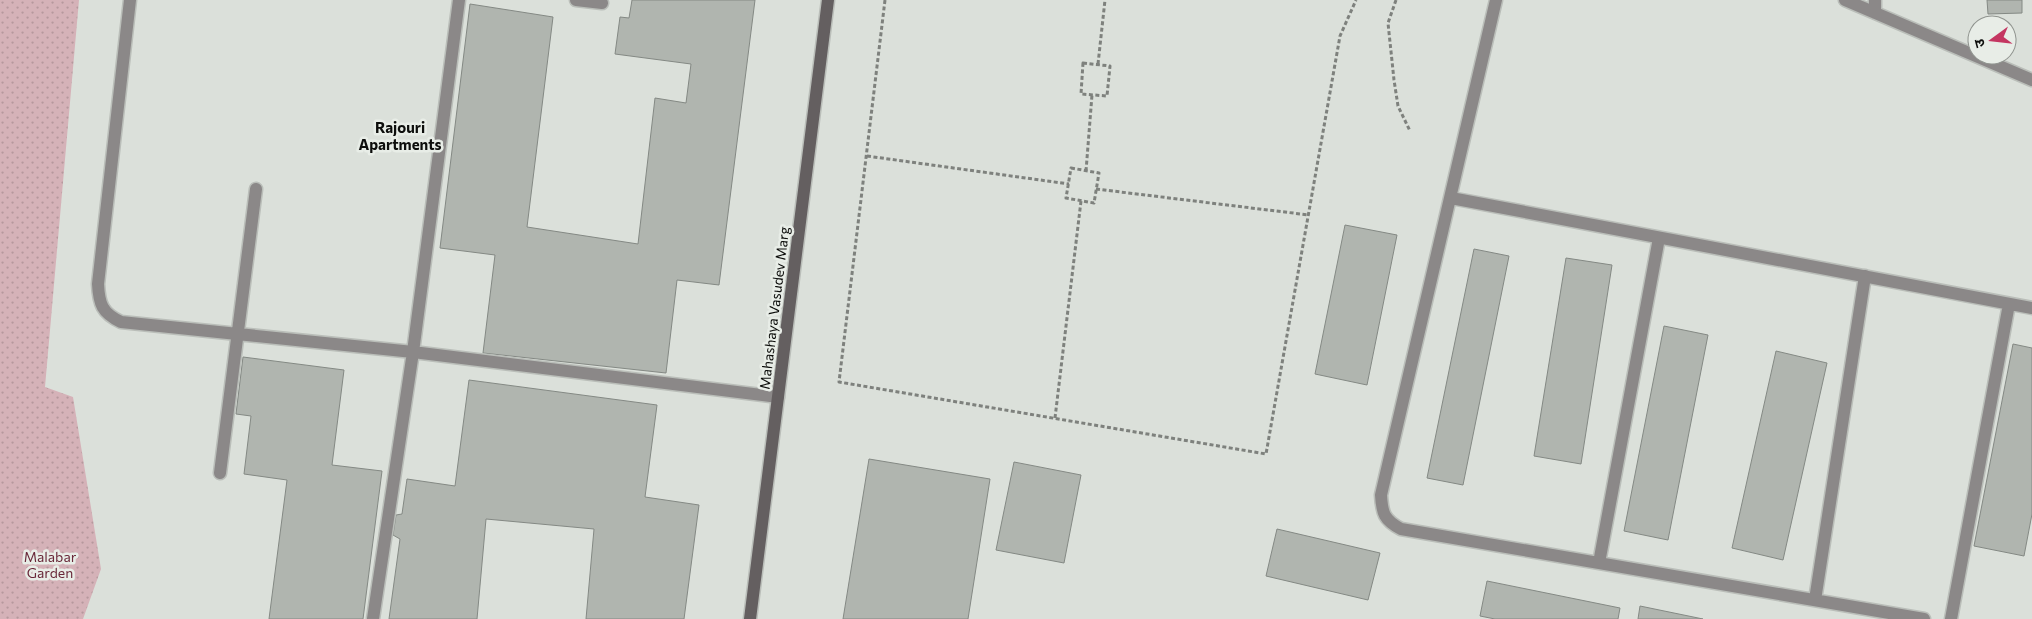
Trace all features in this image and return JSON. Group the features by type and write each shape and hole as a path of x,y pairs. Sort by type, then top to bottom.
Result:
{"street":[{"path":"130,0 98,284 99,300 108,316 121,322 413,352 778,397"},
{"path":"373,619 413,352 459,0"},
{"path":"576,0 602,4"},
{"name":"Mahashaya Vasudev Marg","path":"750,619 828,0"},
{"path":"1496,0 1381,495 1382,509 1390,523 1400,528 1924,619"},
{"path":"1845,0 1875,6 2032,80"},
{"path":"220,472 256,189"},
{"path":"1451,198 2032,308"},
{"path":"1599,563 1659,238"},
{"path":"1815,600 1865,276"},
{"path":"1950,619 2009,304"}],"path":[{"path":"885,0 839,382 1266,454 1340,36 1356,0"},
{"path":"1098,64 1105,0"},
{"path":"1396,0 1388,23 1394,80 1398,106 1410,131"},
{"path":"1084,63 1098,64 1110,66 1107,96 1081,94 1084,63"},
{"path":"1086,171 1092,95"},
{"path":"867,156 1069,184"},
{"path":"1071,168 1086,171 1099,173 1094,203 1066,198 1071,168"},
{"path":"1096,189 1309,215"},
{"path":"1055,418 1081,201"}],"green space":[{"name":"Malabar Garden","path":"0,0 79,0 45,387 73,397 101,569 83,619 0,619"}],"building":[{"path":"632,0 755,0 719,285 677,280 666,373 483,353 495,255 440,248 470,4 553,17 527,227 638,244 655,98 686,103 691,64 615,54 620,17 629,18"},
{"path":"1987,0 2022,0 2022,13 1988,14"},
{"path":"1345,225 1397,235 1367,385 1315,374"},
{"path":"1474,249 1509,256 1463,485 1427,478"},
{"path":"1566,258 1612,265 1581,464 1534,456"},
{"path":"1664,326 1708,335 1668,540 1624,531"},
{"path":"2013,344 2032,348 2032,514 2024,556 1974,546"},
{"path":"1776,351 1827,363 1783,560 1732,548"},
{"path":"243,357 344,370 332,465 382,471 363,619 269,619 287,480 244,474 251,416 236,414"},
{"path":"469,380 657,405 645,497 699,505 684,619 586,619 594,529 486,519 477,619 389,619 400,539 393,535 396,515 402,514 407,479 455,486"},
{"path":"869,459 990,479 968,619 843,619"},
{"path":"1014,462 1081,475 1064,563 996,550"},
{"path":"1277,529 1380,553 1368,600 1266,576"},
{"path":"1487,581 1620,608 1618,619 1495,619 1480,616"},
{"path":"1640,606 1703,619 1638,619"}],"district":[{"name":"Rajouri Apartments","path":"400,136"}]}
